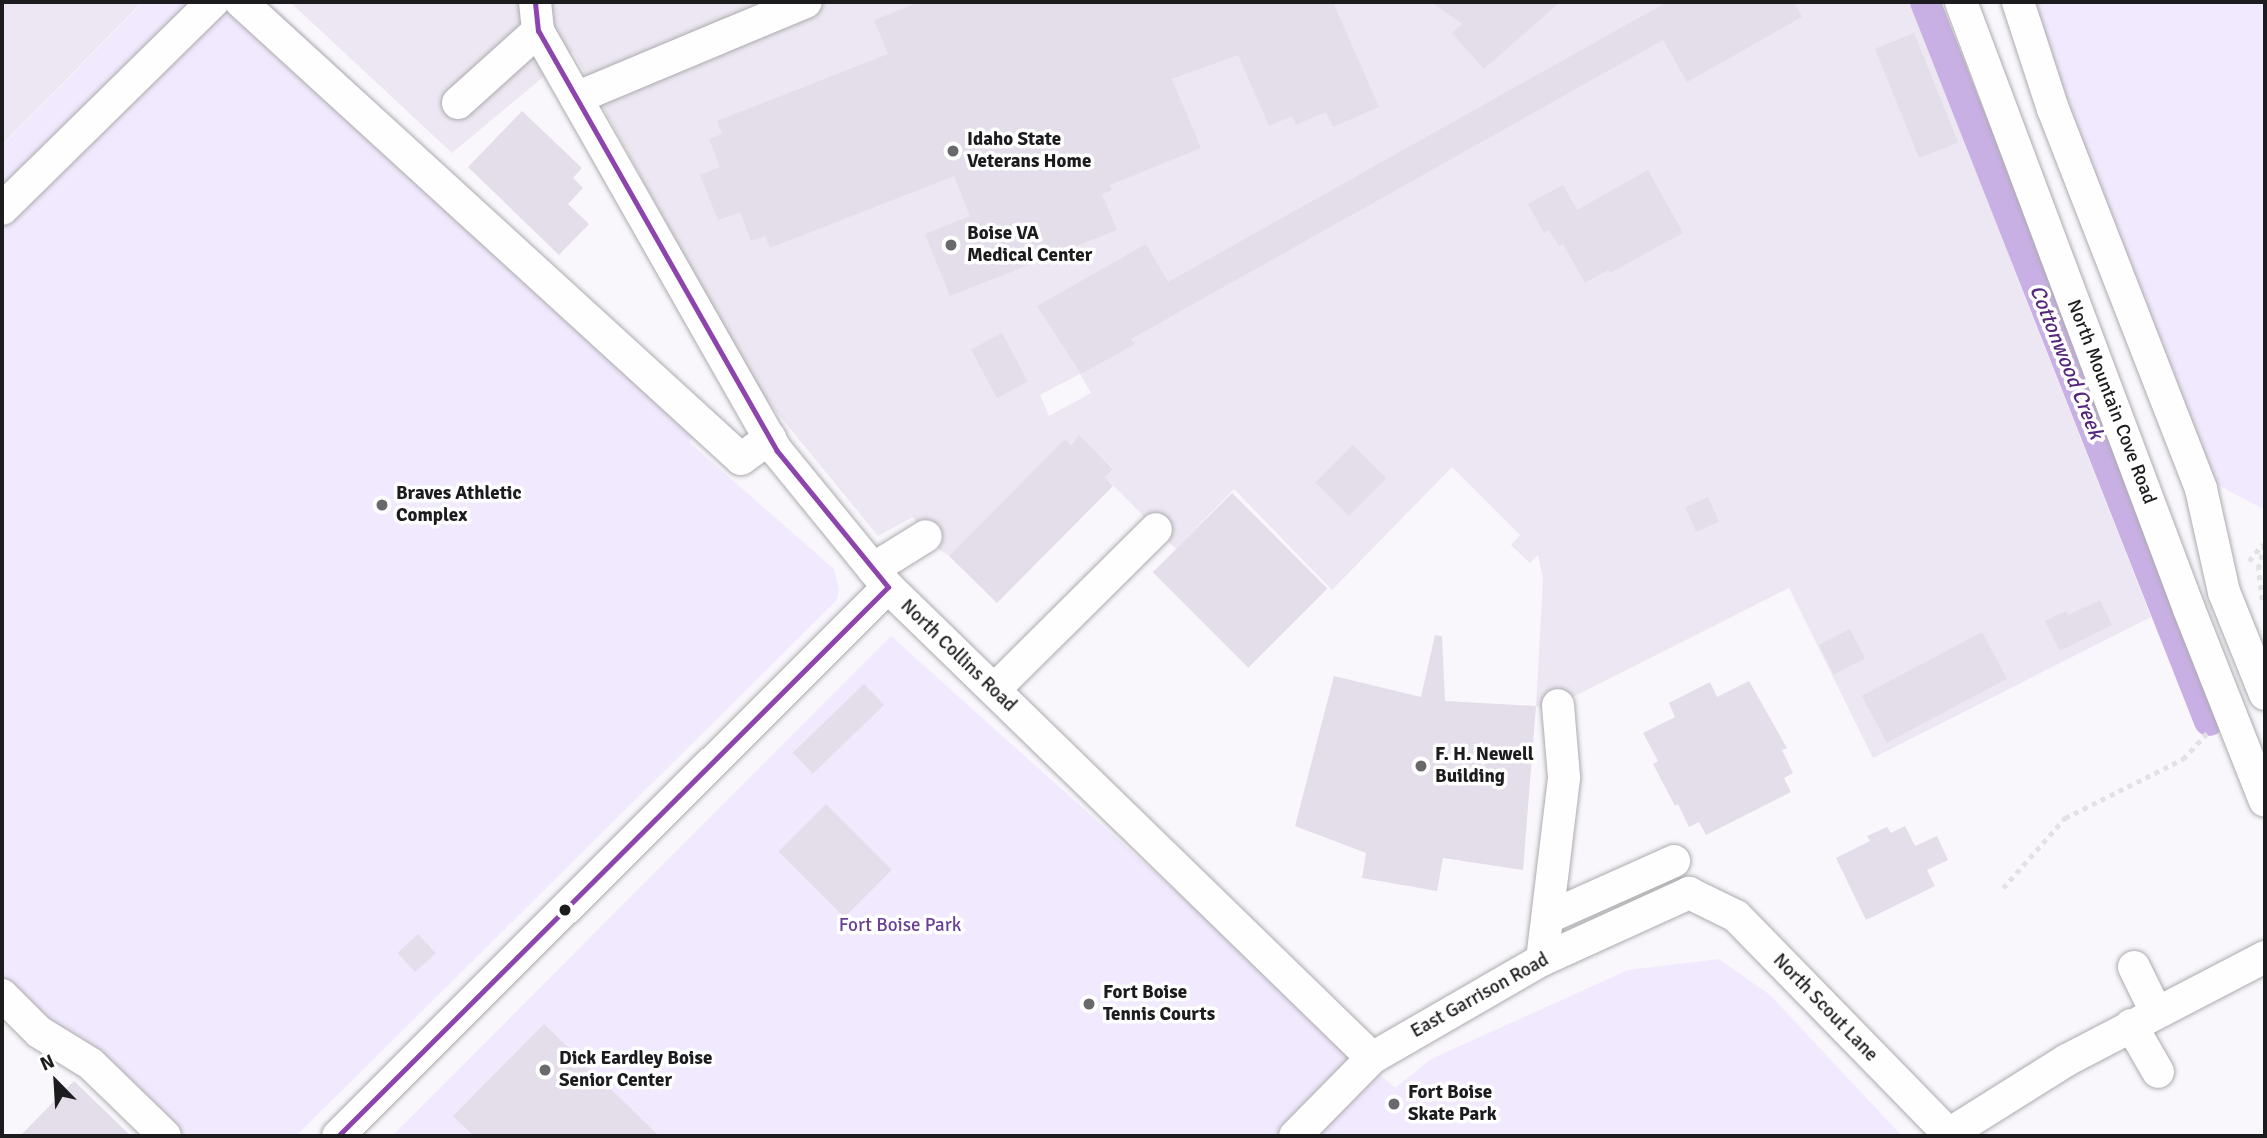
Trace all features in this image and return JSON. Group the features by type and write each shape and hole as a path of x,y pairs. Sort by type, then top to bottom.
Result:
{"street":[{"path":"2,209 213,2"},
{"path":"241,2 741,459 770,438"},
{"path":"576,98 806,2"},
{"name":"North Mountain Cove Road","path":"1961,2 2189,609 2265,801"},
{"path":"2018,2 2053,110 2201,489 2224,592 2265,694"},
{"path":"458,103 536,17"},
{"name":"North Collins Road","path":"536,17 576,98 770,438 880,578 1372,1058"},
{"path":"994,690 1156,529"},
{"path":"338,1136 880,578 926,536"},
{"path":"2189,609 2224,592"},
{"path":"1542,960 1564,777 1558,705"},
{"path":"1549,917 1674,861"},
{"name":"East Garrison Road","path":"1296,1136 1372,1058 1542,960 1689,893"},
{"name":"North Scout Lane","path":"1689,893 1736,916 1950,1135"},
{"path":"1950,1135 2067,1060 2265,957"},
{"path":"2134,968 2158,1072"},
{"path":"2,995 39,1032 91,1064 165,1136"}],"path":[{"path":"2265,542 2258,569 2265,611"},
{"path":"2003,888 2065,818 2183,759 2214,726"}],"shaded area":[{"path":"2,2 142,2 2,145"},
{"path":"290,2 1909,2 2151,617 1873,758 1789,588 1545,711 1536,706 1543,579 1538,555 1530,563 1511,545 1520,535 1452,467 1332,590 1234,489 1176,549 1105,477 1113,468 1079,436 949,556 933,545 913,517 878,536 756,387 573,52 452,153","holes":["1080,374 1091,393 1049,416 1040,395"]}],"green space":[{"name":"Braves Athletic Complex","path":"143,2 269,2 711,416 689,442 834,569 839,589 837,600 296,1136 186,1136 100,1050 51,1021 2,975 2,146"},
{"path":"2019,2 2265,2 2265,510 2214,483"},
{"name":"Fort Boise Park","path":"891,636 1395,1088 1431,1059 1628,970 1719,959 1770,995 1902,1136 392,1136"}],"building":[{"name":"Idaho State Veterans Home","path":"920,2 1333,2 1379,107 1333,127 1326,112 1296,125 1292,116 1269,126 1238,55 1172,79 1201,148 1110,185 1112,190 1102,194 1117,230 950,296 925,234 970,216 954,176 770,248 765,236 751,241 740,212 718,220 700,175 720,167 709,139 722,134 717,121 888,54 874,20"},
{"path":"1431,2 1560,2 1484,69 1452,33 1462,24"},
{"path":"1667,2 1794,2 1802,17 1687,82 1663,40 1131,339 1135,344 1081,374 1037,306 1146,244 1168,282"},
{"path":"1914,33 1958,142 1919,158 1875,49"},
{"path":"522,111 582,168 573,178 583,188 568,204 589,224 559,255 468,167"},
{"path":"1648,170 1683,233 1610,273 1608,270 1585,283 1563,244 1559,246 1549,230 1544,233 1528,204 1563,185 1577,210"},
{"path":"1002,333 1028,382 997,398 971,349"},
{"path":"1079,435 1113,469 1105,477 1113,486 997,603 949,556 1065,439 1071,445"},
{"path":"1353,445 1386,478 1349,516 1316,482"},
{"path":"1232,493 1327,588 1248,668 1153,572"},
{"path":"1708,497 1719,522 1696,532 1685,507"},
{"path":"2100,600 2112,625 2060,651 2045,621 2066,611 2068,615"},
{"path":"1850,629 1865,658 1834,674 1819,645"},
{"path":"1982,632 2007,679 1887,743 1862,696"},
{"name":"F. H. Newell Building","path":"1435,635 1442,636 1445,701 1536,706 1523,870 1443,858 1437,891 1362,878 1366,853 1295,826 1334,676 1421,697"},
{"path":"1749,681 1787,748 1782,750 1793,773 1784,778 1791,792 1706,835 1699,822 1689,827 1678,804 1675,806 1653,764 1658,761 1643,733 1675,717 1669,703 1710,682 1717,697"},
{"path":"864,684 884,705 813,774 793,753"},
{"path":"826,804 892,870 844,917 779,851"},
{"path":"1905,826 1915,846 1937,836 1948,860 1927,870 1935,886 1866,920 1836,858 1870,841 1867,836 1887,827 1891,833"},
{"path":"418,934 436,953 415,972 398,953"},
{"name":"Dick Eardley Boise Senior Center","path":"544,1024 659,1136 474,1136 453,1116"},
{"path":"74,1081 131,1136 20,1136"}],"waterway":[{"name":"Cottonwood Creek","path":"1925,2 2209,721"}],"transit line":[{"path":"338,1136 888,587 777,451 538,31 535,2"}],"place":[{"name":"Idaho State Veterans Home","path":"953,151"},
{"name":"Boise VA Medical Center","path":"951,245"},
{"name":"Braves Athletic Complex","path":"382,505"},
{"name":"F. H. Newell Building","path":"1421,766"},
{"name":"Fort Boise Tennis Courts","path":"1089,1004"},
{"name":"Dick Eardley Boise Senior Center","path":"545,1070"},
{"name":"Fort Boise Skate Park","path":"1394,1104"}]}
